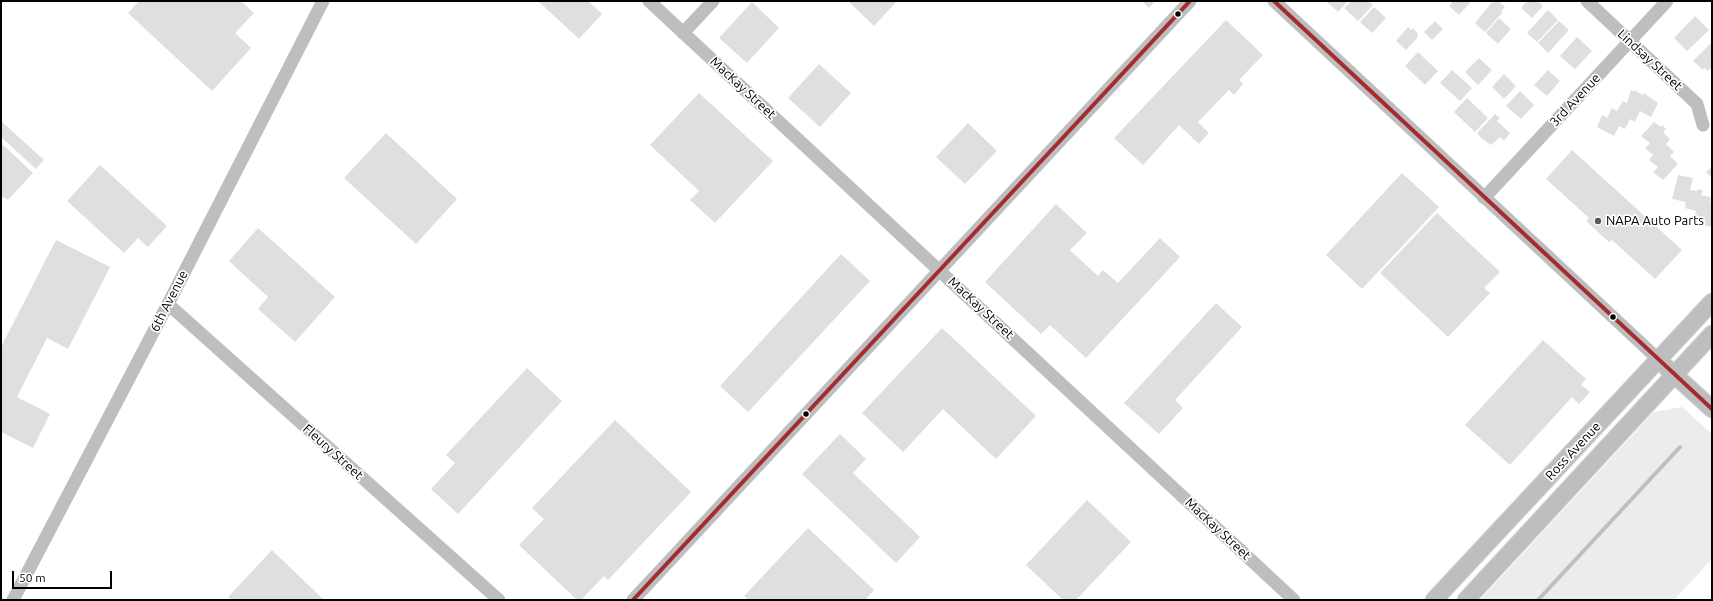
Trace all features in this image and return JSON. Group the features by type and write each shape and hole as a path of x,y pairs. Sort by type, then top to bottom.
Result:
{"main road":[{"name":"Ross Avenue","path":"1434,600 1712,302"},
{"name":"Ross Avenue","path":"1466,600 1712,334"},
{"path":"1658,359 1712,409"}],"street":[{"name":"6th Avenue","path":"13,600 168,304 323,1"},
{"name":"MacKay Street","path":"649,1 1294,600"},
{"path":"683,33 713,1"},
{"path":"633,600 1190,1"},
{"path":"1274,1 1658,359"},
{"name":"Lindsay Street","path":"1588,1 1698,104 1703,125"},
{"name":"3rd Avenue","path":"1484,198 1667,1"},
{"name":"Fleury Street","path":"168,304 499,600"}],"shaded area":[{"path":"1682,407 1712,434 1712,559 1674,600 1480,600 1654,412"}],"building":[{"path":"139,1 241,1 254,13 235,33 251,48 212,91 128,13"},
{"path":"538,1 588,1 602,14 579,39"},
{"path":"848,1 897,1 874,26"},
{"path":"1142,1 1155,1 1149,8"},
{"path":"1348,1 1338,12 1327,2"},
{"path":"1351,1 1369,1 1373,5 1358,21 1344,8"},
{"path":"1453,1 1467,1 1470,3 1459,15 1449,6"},
{"path":"1498,1 1505,7 1501,11 1503,12 1485,32 1475,23 1492,2 1493,3"},
{"path":"1527,1 1538,1 1543,6 1532,18 1521,8"},
{"path":"752,2 779,28 747,63 719,38"},
{"path":"1374,7 1386,18 1372,33 1360,22"},
{"path":"1548,10 1558,20 1537,42 1527,33"},
{"path":"1695,16 1709,30 1687,51 1674,38"},
{"path":"1499,18 1511,29 1498,44 1486,33"},
{"path":"1226,20 1263,55 1239,80 1243,84 1234,95 1229,90 1198,122 1209,133 1199,144 1179,125 1143,165 1114,138"},
{"path":"1435,21 1443,29 1432,40 1424,32"},
{"path":"1559,21 1569,30 1548,53 1538,43"},
{"path":"1408,27 1411,30 1413,28 1418,34 1418,37 1406,50 1396,41"},
{"path":"1577,37 1592,51 1575,69 1560,56"},
{"path":"1712,42 1712,67 1708,71 1704,68 1703,70 1693,61"},
{"path":"1418,52 1438,71 1425,85 1405,66"},
{"path":"1479,58 1492,70 1478,85 1465,72"},
{"path":"819,64 851,93 820,127 788,98"},
{"path":"1452,70 1472,88 1460,101 1440,83"},
{"path":"1548,70 1560,81 1547,96 1534,85"},
{"path":"1504,74 1516,86 1504,99 1492,87"},
{"path":"1631,90 1643,95 1644,93 1658,103 1651,117 1640,111 1635,122 1630,119 1625,129 1619,126 1614,136 1597,127 1602,115 1607,118 1612,108 1617,111 1623,101 1627,103"},
{"path":"1520,91 1534,105 1521,119 1506,106"},
{"path":"699,93 773,161 715,223 690,200 699,191 650,145"},
{"path":"1467,98 1488,118 1475,132 1454,112"},
{"path":"1495,114 1500,118 1497,121 1510,133 1504,141 1500,137 1491,145 1482,139 1477,133"},
{"path":"1,121 44,160 36,169 1,137"},
{"path":"1654,122 1661,127 1662,125 1666,129 1663,132 1670,139 1666,144 1674,152 1670,156 1678,164 1663,180 1653,172 1658,167 1649,160 1653,155 1645,148 1650,143 1641,136"},
{"path":"968,123 997,151 965,184 936,157"},
{"path":"386,133 457,199 416,244 344,178"},
{"path":"1,143 33,173 8,200 1,196"},
{"path":"1572,150 1682,250 1655,279 1612,240 1609,242 1586,221 1589,218 1546,179"},
{"path":"100,165 167,226 148,247 138,238 124,253 67,201"},
{"path":"1712,167 1712,178 1706,172"},
{"path":"1402,173 1439,207 1362,289 1326,255"},
{"path":"1678,175 1693,178 1690,190 1703,190 1701,195 1711,197 1712,227 1704,225 1705,219 1694,217 1696,211 1685,208 1686,202 1672,199"},
{"path":"1056,204 1087,233 1070,250 1098,276 1103,270 1118,283 1160,238 1180,257 1086,358 1050,325 1041,334 985,282"},
{"path":"1437,213 1500,272 1484,288 1490,293 1448,337 1380,273"},
{"path":"258,228 335,297 295,342 258,309 268,297 229,261"},
{"path":"56,240 110,267 68,349 47,338 17,397 50,414 33,448 1,432 1,347"},
{"path":"841,254 870,281 748,412 720,386"},
{"path":"1216,303 1242,327 1175,400 1183,408 1159,434 1124,403"},
{"path":"942,328 1036,416 996,459 943,409 903,452 862,413"},
{"path":"1543,340 1586,379 1581,385 1590,392 1579,404 1572,397 1510,465 1465,425"},
{"path":"527,368 562,401 458,514 431,489 455,463 446,455"},
{"path":"615,420 691,492 608,580 604,576 581,600 577,600 519,545 544,519 532,508"},
{"path":"840,434 866,459 853,473 920,537 896,563 802,474"},
{"path":"1087,500 1131,542 1076,600 1063,600 1026,565"},
{"path":"808,528 874,590 865,600 749,600 744,596"},
{"path":"272,550 324,600 232,600 228,597"}],"waterway":[{"path":"1538,600 1680,447"}],"transit line":[{"path":"633,600 1190,1"},
{"path":"1274,1 1712,409"}],"place":[{"name":"NAPA Auto Parts","path":"1598,221"}]}
